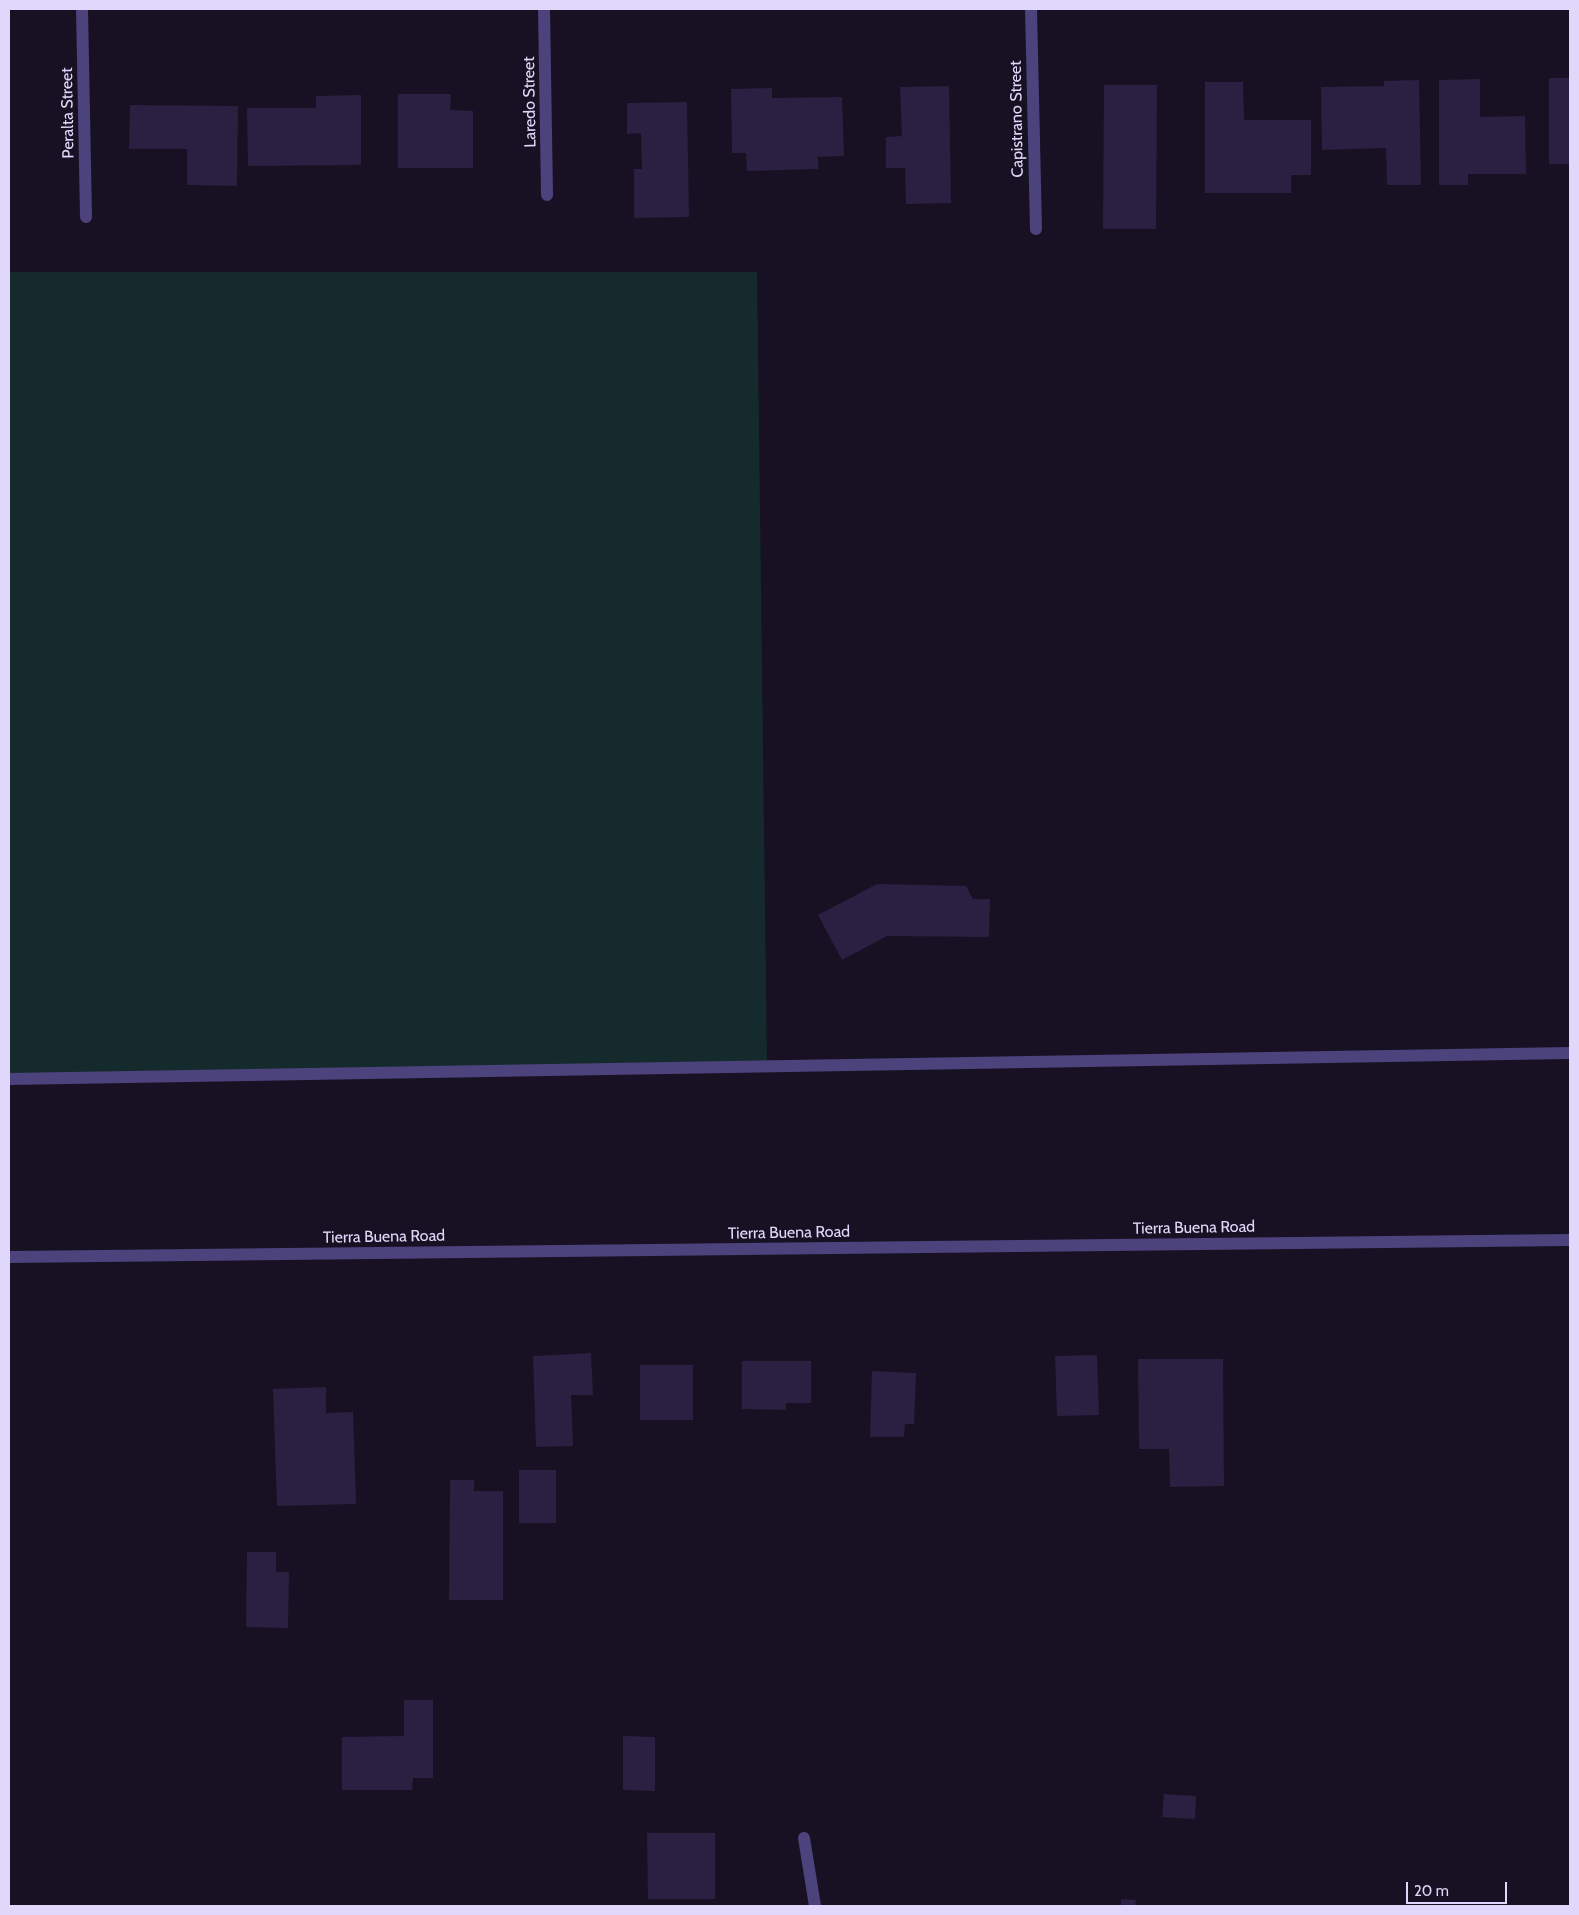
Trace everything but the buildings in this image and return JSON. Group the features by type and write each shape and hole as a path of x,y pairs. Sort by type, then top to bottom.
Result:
{"street":[{"name":"Peralta Street","path":"82,9 86,217"},
{"name":"Laredo Street","path":"544,9 548,195"},
{"name":"Capistrano Street","path":"1031,9 1036,228"},
{"path":"9,1079 1570,1053"},
{"name":"Tierra Buena Road","path":"9,1257 1570,1240"},
{"path":"804,1838 815,1906"}],"green space":[{"path":"9,272 757,272 767,1066 9,1079"}]}
